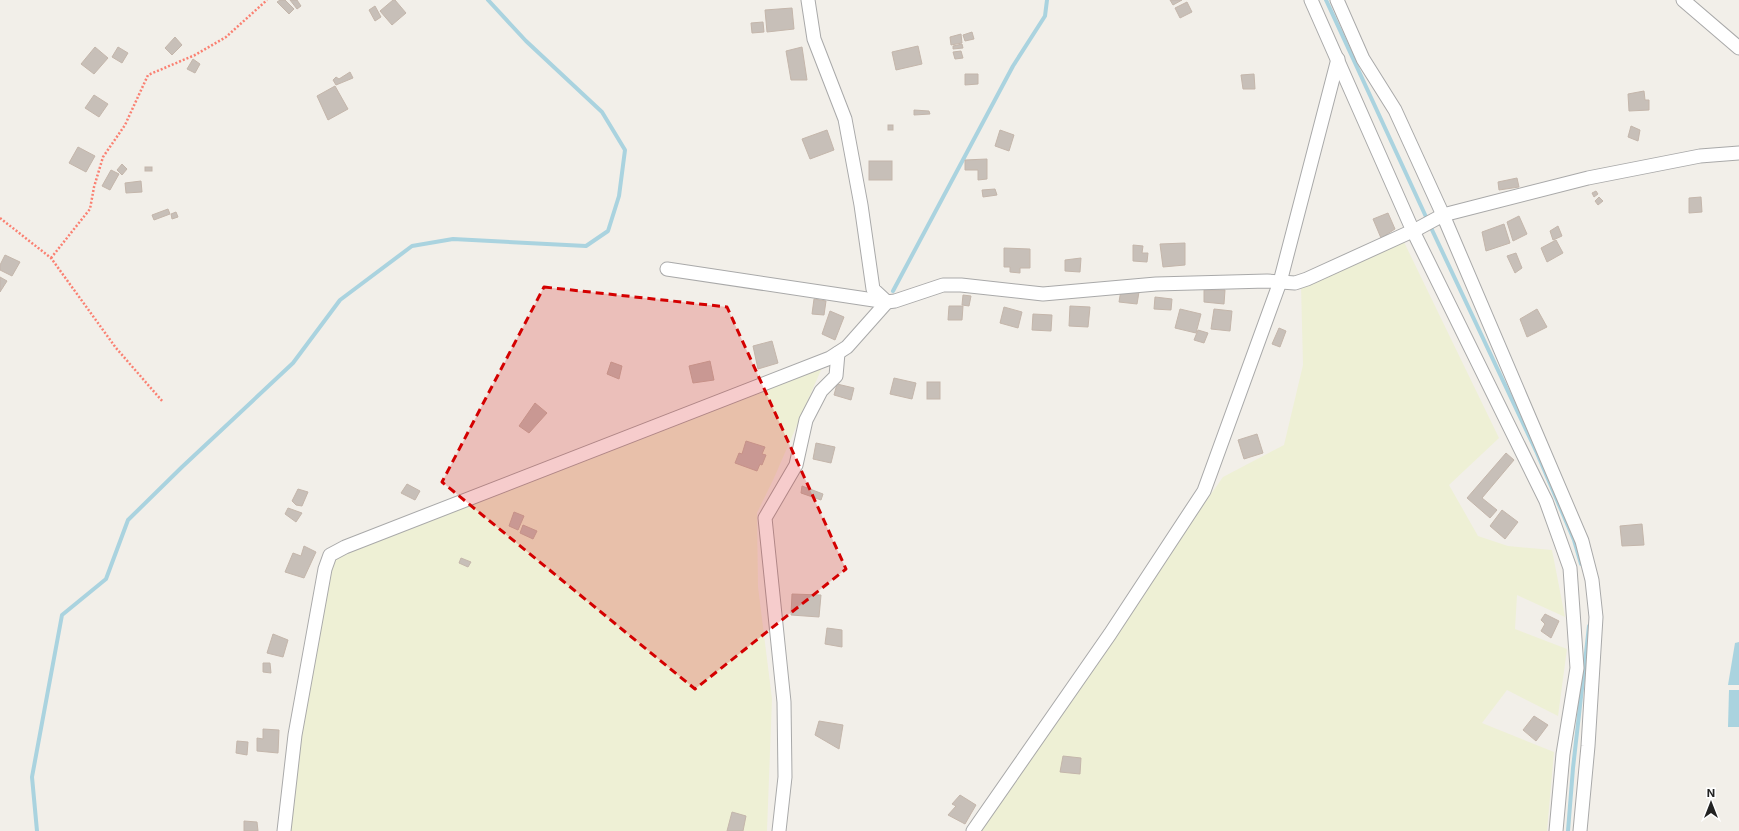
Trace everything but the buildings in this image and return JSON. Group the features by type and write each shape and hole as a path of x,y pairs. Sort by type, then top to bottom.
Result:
{"street":[{"path":"808,0 814,38 845,119 861,205 873,288 887,302"},
{"path":"1311,0 1416,229 1546,501 1570,568 1577,668 1563,754 1556,831"},
{"path":"1337,0 1363,59 1395,110 1442,215 1579,534 1592,580 1596,617 1588,746 1580,831"},
{"path":"1683,0 1739,48"},
{"path":"973,831 1110,634 1204,492 1280,282 1338,59"},
{"path":"667,269 887,302 895,301 943,285 961,285 1043,294 1156,284 1295,283 1307,279 1416,229 1442,215 1588,178 1700,156 1739,153"},
{"path":"284,831 295,735 325,569 330,555 345,547 830,358 847,347 887,302"},
{"path":"780,831 785,777 784,702 765,518 796,465 806,420 822,391 836,376 838,353"}],"path":[{"path":"51,258 90,209 94,187 103,157 125,125 148,75 195,55 226,37 267,0"},
{"path":"0,218 51,258 116,348 163,402"}],"highlighted area":[{"path":"544,287 727,307 846,569 695,689 442,482"}],"green space":[{"path":"1404,242 1499,438 1449,485 1478,536 1508,546 1552,550 1565,617 1517,595 1515,629 1567,649 1558,716 1507,690 1482,723 1554,752 1547,831 978,831 1117,627 1223,477 1284,445 1303,365 1301,285"},
{"path":"824,363 774,478 757,513 758,587 772,699 767,831 286,831 296,746 332,556"}],"water":[{"path":"1739,642 1739,685 1728,685 1735,643"},
{"path":"1729,690 1739,690 1739,727 1728,727"}],"waterway":[{"path":"37,831 32,777 62,615 106,579 128,520 293,363 340,300 412,246 453,239 586,246 608,231 619,196 625,150 602,112 526,41 488,0"},
{"path":"893,291 1013,66 1045,16 1047,0"},
{"path":"1326,0 1537,453 1574,540 1581,564"},
{"path":"1568,831 1573,768 1589,626"}]}
